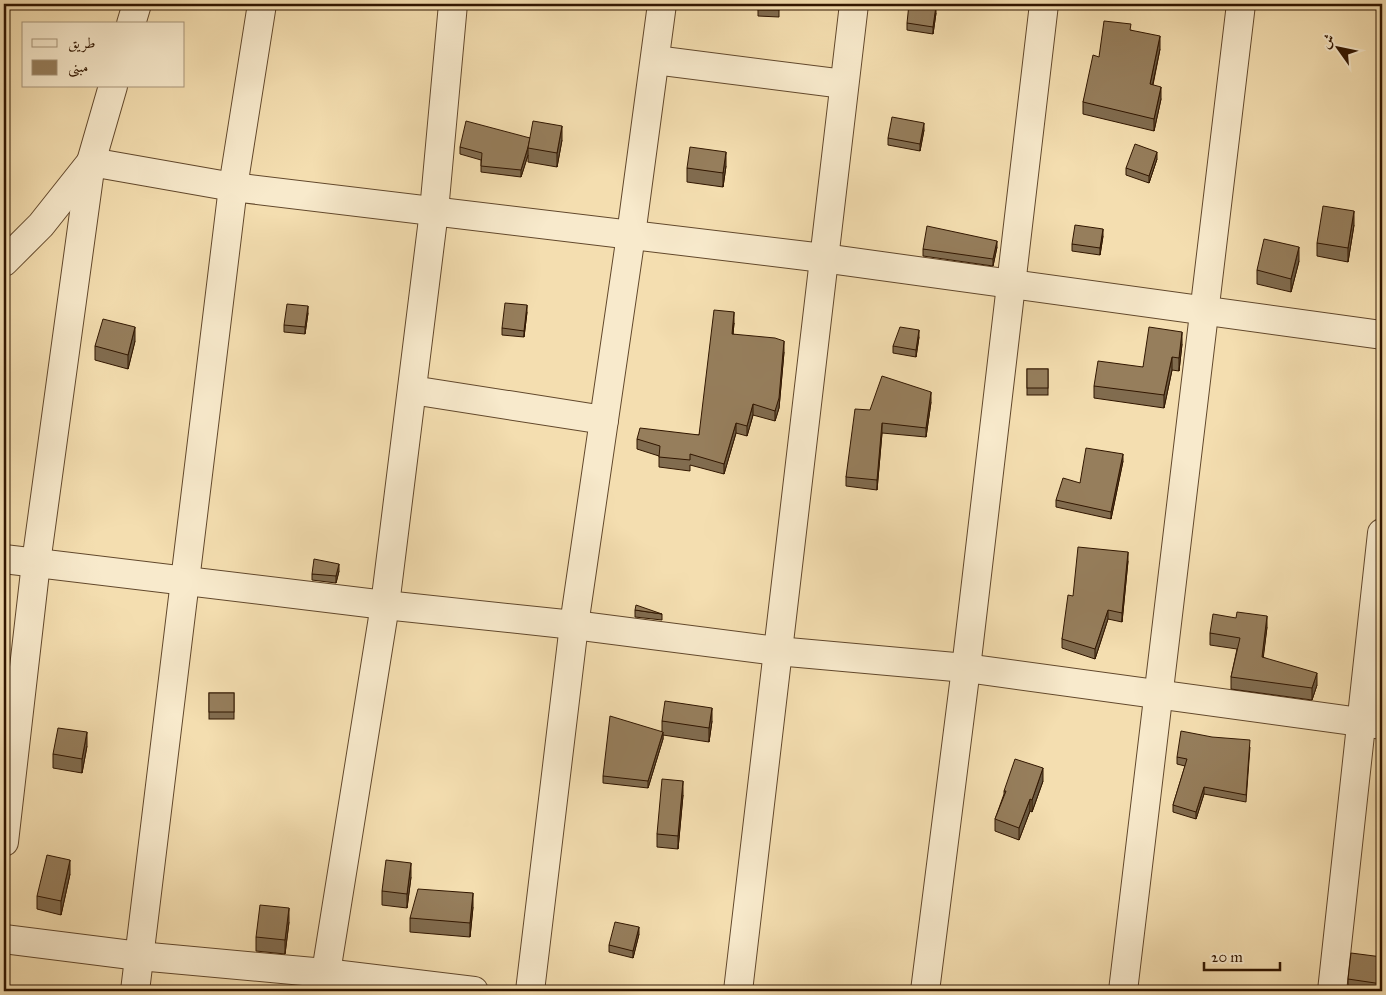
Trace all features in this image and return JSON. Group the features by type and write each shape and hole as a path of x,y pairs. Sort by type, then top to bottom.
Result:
{"street":[{"path":"132,22 137,4"},
{"path":"135,991 232,187 262,4"},
{"path":"324,982 385,605 434,211 453,4"},
{"path":"530,991 574,625 631,235 662,4"},
{"path":"738,991 854,4"},
{"path":"925,991 966,668 1044,4"},
{"path":"1123,991 1241,4"},
{"path":"655,60 844,84"},
{"path":"4,842 36,563 91,162 112,88"},
{"path":"91,162 232,187 823,258 1382,335"},
{"path":"4,262 41,225 91,162"},
{"path":"412,390 604,420"},
{"path":"1332,991 1372,723 1382,533"},
{"path":"4,558 385,605 574,625 777,651 966,668 1372,723"},
{"path":"4,939 324,982 474,991"}],"building":[{"path":"758,4 779,4 779,10 758,10"},
{"path":"909,4 936,6 933,27 907,23"},
{"path":"1104,21 1131,24 1130,30 1160,36 1150,84 1161,87 1154,119 1083,102 1093,55 1099,57"},
{"path":"892,117 924,123 920,144 888,138"},
{"path":"466,121 530,138 521,170 481,166 482,153 460,147"},
{"path":"533,121 562,126 557,153 528,148"},
{"path":"1135,144 1157,152 1149,176 1126,168"},
{"path":"690,147 726,152 723,173 687,168"},
{"path":"1323,206 1354,211 1348,248 1317,243"},
{"path":"1075,225 1103,229 1100,248 1072,244"},
{"path":"927,226 997,241 993,259 923,249"},
{"path":"1264,239 1299,247 1291,279 1257,270"},
{"path":"505,303 527,305 524,331 502,328"},
{"path":"287,304 308,306 305,327 284,325"},
{"path":"714,310 734,312 732,334 775,338 784,341 779,398 775,411 753,404 747,426 736,423 724,464 690,454 690,460 659,457 660,446 637,439 640,428 699,435"},
{"path":"103,319 135,327 128,355 95,346"},
{"path":"900,327 919,330 916,350 893,346"},
{"path":"1149,327 1182,332 1179,358 1172,357 1164,395 1094,386 1098,361 1143,367"},
{"path":"1027,369 1048,369 1048,388 1027,388"},
{"path":"882,376 931,392 926,428 882,423 877,480 846,477 855,409 870,410"},
{"path":"1086,448 1123,454 1111,512 1056,500 1063,478 1080,483"},
{"path":"1078,547 1128,552 1122,613 1108,610 1095,649 1062,639 1068,595 1073,596"},
{"path":"314,559 339,564 336,576 312,574"},
{"path":"636,605 662,614 635,610"},
{"path":"1237,612 1267,616 1262,657 1317,673 1312,688 1231,677 1240,638 1210,633 1213,614 1236,618"},
{"path":"209,693 234,693 234,712 209,712"},
{"path":"665,701 712,708 709,728 662,721"},
{"path":"610,716 663,732 648,781 603,776"},
{"path":"58,728 87,732 82,759 53,754"},
{"path":"1181,731 1212,737 1250,740 1246,795 1204,787 1196,812 1173,805 1187,759 1177,757"},
{"path":"1015,759 1043,768 1032,800 1030,799 1019,828 995,819 1006,791 1004,791"},
{"path":"662,779 683,781 678,836 657,834"},
{"path":"47,855 70,860 61,901 37,896"},
{"path":"386,860 411,863 407,894 382,891"},
{"path":"418,889 473,893 470,923 410,918"},
{"path":"260,905 289,908 285,940 256,937"},
{"path":"615,922 639,927 633,951 609,945"},
{"path":"1351,953 1382,957 1382,984 1348,979"}]}
